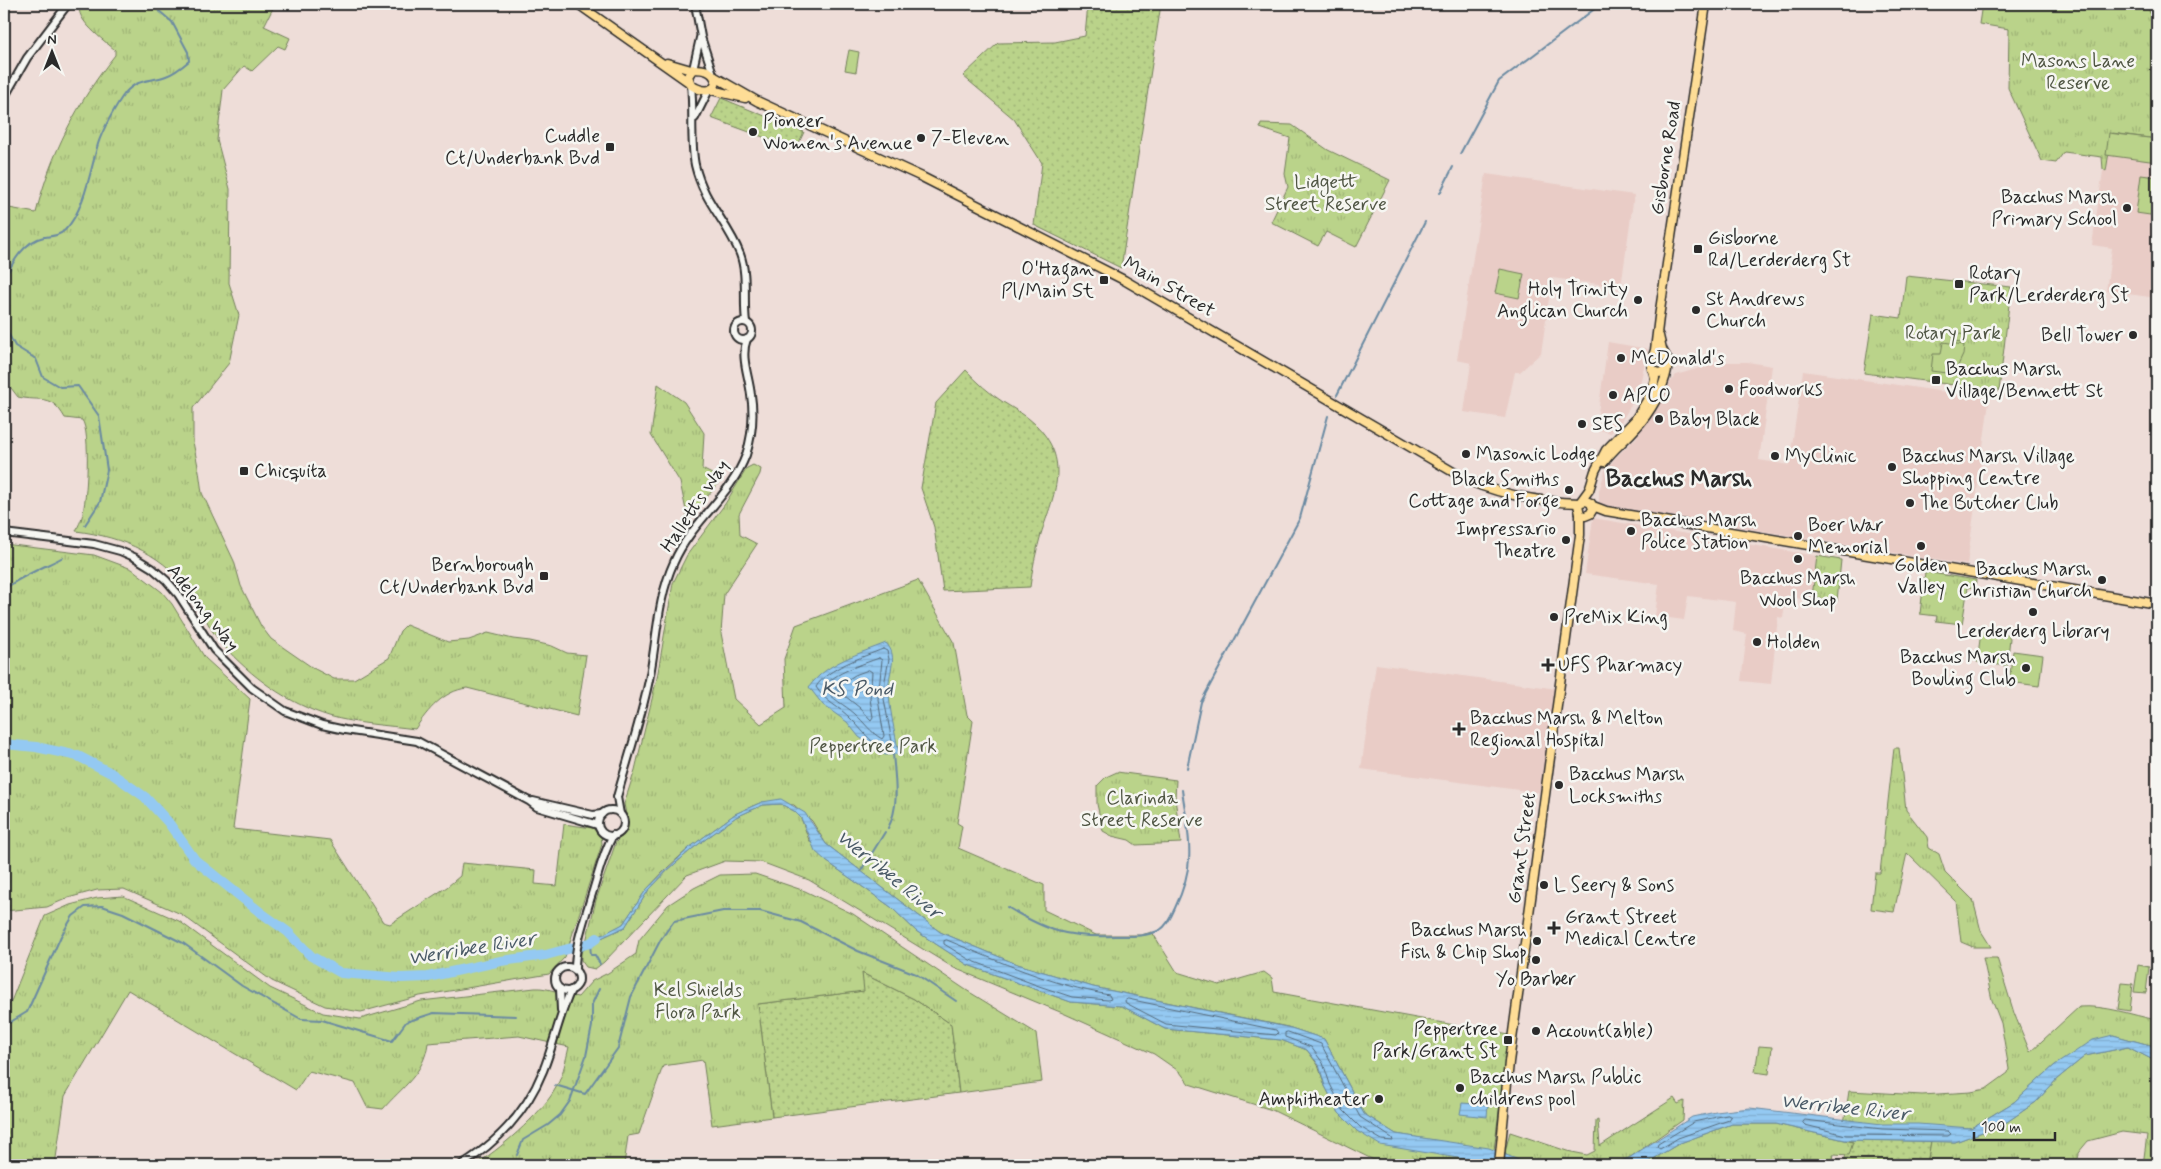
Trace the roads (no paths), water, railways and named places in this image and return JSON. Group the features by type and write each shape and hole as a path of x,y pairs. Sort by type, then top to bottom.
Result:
{"main road":[{"path":"578,4 698,89 710,90 716,84 714,75 704,69 692,69 669,64 641,48"},
{"name":"Gisborne Road","path":"1654,356 1706,4"},
{"path":"690,84 688,76 692,69"},
{"name":"Main Street","path":"714,75 757,101 931,181 1124,280 1467,480 1505,494 1560,503 1589,501 1592,510"},
{"name":"Main Street","path":"710,90 757,101"},
{"name":"Gisborne Road","path":"1659,317 1660,343 1666,356"},
{"path":"1580,513 1585,516 1592,510 1596,480 1602,466 1611,453 1638,426 1648,412 1665,380 1670,364 1666,356 1660,354 1654,356 1651,362 1655,383 1650,399 1635,420 1606,450 1595,471 1589,490 1581,502"},
{"path":"1652,368 1658,373 1667,370"},
{"name":"Grant Street","path":"1499,1165 1509,1062 1580,535 1581,502"},
{"name":"Main Street","path":"1560,503 1580,513"},
{"path":"1592,510 2157,604"},
{"name":"Grant Street","path":"1580,535 1592,510"}],"street":[{"path":"5,95 27,58 68,4"},
{"path":"695,4 701,37 714,75"},
{"path":"692,69 701,37"},
{"path":"690,84 694,122 693,149 699,179 710,204 741,256 744,270 743,322"},
{"path":"694,122 710,90"},
{"path":"743,322 750,326 752,332 744,342 736,336 734,331 736,325 743,322"},
{"name":"Halletts Way","path":"609,810 618,797 646,692 659,611 675,560 686,542 724,494 746,454 752,418 752,396 744,342"},
{"name":"Adelong Way","path":"4,533 94,544 134,557 152,568 166,580 178,594 214,650 252,688 285,711 322,725 417,741 538,807 598,825"},
{"name":"Halletts Way","path":"618,797 620,814"},
{"name":"Adelong Way","path":"529,801 593,815 602,814"},
{"path":"602,832 613,835 620,832 623,825 620,814 609,810 602,814 598,825 602,832 605,850"},
{"path":"460,1165 479,1154 502,1133 531,1098 544,1070 561,1011 571,990 579,982 579,975 575,969 576,951 605,850 613,835"},
{"path":"561,1011 560,989 555,978 558,971 564,967 576,951"},
{"path":"564,967 575,969"},
{"path":"560,989 571,990"}],"water":[{"name":"KS Pond","path":"886,643 892,653 889,683 890,701 899,754 885,755 859,737 847,722 823,705 809,687 816,678 834,665"},
{"path":"781,799 805,813 826,844 940,932 1014,963 1093,987 1291,1028 1324,1039 1364,1114 1396,1134 1489,1148 1531,1165 1500,1165 1380,1145 1357,1131 1339,1113 1325,1086 1319,1065 1307,1050 1281,1040 1165,1029 1122,1006 1071,1002 968,965 916,931 891,907 826,861 815,851 801,818 794,811 781,804 763,805 736,817 692,849 648,891 625,927 597,940 578,954 577,951 596,938 623,924 646,890 689,848 735,814 762,802"},
{"path":"2113,1035 2157,1047 2157,1062 2128,1047 2085,1056 2057,1079 2036,1102 2004,1124 1955,1142 1845,1140 1776,1124 1732,1124 1680,1143 1643,1165 1612,1165 1629,1158 1692,1117 1750,1108 1882,1124 1918,1124 1971,1128 2014,1102 2055,1065 2093,1040"},
{"path":"1462,1103 1488,1105 1487,1117 1460,1114"}],"waterway":[{"path":"4,280 15,260 30,243 37,239 60,233 72,222 82,201 100,139 125,93 139,83 172,73 189,61 188,52 172,22 151,4"},
{"path":"1460,154 1499,81 1601,4"},
{"path":"1440,193 1453,167"},
{"path":"1337,395 1425,222"},
{"path":"4,326 15,346 36,359 43,377 60,387 78,386 99,416 107,470 100,502 85,525"},
{"path":"1187,768 1201,702 1300,518 1328,416"},
{"path":"4,603 6,589 10,585 63,557"},
{"name":"Werribee River","path":"4,744 36,747 78,756 111,773 145,797 168,822 195,860 288,932 311,956 341,973 401,978 428,977 501,961 546,955 590,943 597,938"},
{"path":"888,828 892,819 895,801 893,754"},
{"path":"1007,907 1046,927 1084,936 1144,935 1163,928 1171,917 1182,892 1189,863 1189,836 1182,790"},
{"path":"869,858 885,832"},
{"path":"861,871 866,862"},
{"path":"4,1026 27,1012 61,936 73,916 85,907 102,906 123,913 183,943 242,986 301,1019 322,1020 392,1041 406,1022 434,1013 516,1016"},
{"path":"555,1085 585,1094 618,1048 631,997 661,939 674,921 723,911 760,911 801,922 858,951 916,974 956,1001"},
{"path":"590,944 591,955 595,955 600,964"},
{"path":"517,1155 523,1140 548,1125 560,1115 570,1101 586,1056 592,1026 592,1004 599,989"}],"place":[{"name":"Pioneer Women's Avenue","path":"753,132"},
{"name":"7-Eleven","path":"921,138"},
{"name":"Cuddle Ct/Underbank Bvd","path":"610,147"},
{"name":"Bacchus Marsh Primary School","path":"2127,208"},
{"name":"Gisborne Rd/Lerderderg St","path":"1698,249"},
{"name":"O'Hagan Pl/Main St","path":"1104,280"},
{"name":"Rotary Park/Lerderderg St","path":"1959,284"},
{"name":"Holy Trinity Anglican Church","path":"1638,300"},
{"name":"St Andrews Church","path":"1696,310"},
{"name":"Bell Tower","path":"2133,335"},
{"name":"McDonald's","path":"1621,358"},
{"name":"Bacchus Marsh Village/Bennett St","path":"1936,380"},
{"name":"Foodworks","path":"1729,389"},
{"name":"APCO","path":"1613,395"},
{"name":"Baby Black","path":"1659,419"},
{"name":"SES","path":"1582,424"},
{"name":"Masonic Lodge","path":"1466,454"},
{"name":"MyClinic","path":"1775,456"},
{"name":"Bacchus Marsh Village Shopping Centre","path":"1892,467"},
{"name":"Chicquita","path":"244,471"},
{"name":"Black Smiths Cottage and Forge","path":"1569,490"},
{"name":"The Butcher Club","path":"1910,503"},
{"name":"Bacchus Marsh Police Station","path":"1631,531"},
{"name":"Boer War Memorial","path":"1798,536"},
{"name":"Impressario Theatre","path":"1566,540"},
{"name":"Golden Valley","path":"1921,546"},
{"name":"Bacchus Marsh Wool Shop","path":"1798,559"},
{"name":"Bernborough Ct/Underbank Bvd","path":"544,576"},
{"name":"Bacchus Marsh Christian Church","path":"2102,580"},
{"name":"Lerderderg Library","path":"2033,612"},
{"name":"PreMix King","path":"1554,617"},
{"name":"Holden","path":"1757,642"},
{"name":"UFS Pharmacy","path":"1548,665"},
{"name":"Bacchus Marsh Bowling Club","path":"2026,668"},
{"name":"Bacchus Marsh & Melton Regional Hospital","path":"1459,729"},
{"name":"Bacchus Marsh Locksmiths","path":"1559,785"},
{"name":"L Seery & Sons","path":"1544,885"},
{"name":"Grant Street Medical Centre","path":"1554,928"},
{"name":"Bacchus Marsh Fish & Chip Shop","path":"1537,941"},
{"name":"Yo Barber","path":"1536,960"},
{"name":"Account(able)","path":"1536,1031"},
{"name":"Peppertree Park/Grant St","path":"1508,1040"},
{"name":"Bacchus Marsh Public childrens pool","path":"1460,1088"},
{"name":"Amphitheater","path":"1379,1099"}],"district":[{"name":"Bacchus Marsh","path":"1679,479"}],"park label":[{"name":"Masons Lane Reserve","path":"2078,72"},
{"name":"Lidgett Street Reserve","path":"1326,193"},
{"name":"Rotary Park","path":"1953,333"},
{"name":"Peppertree Park","path":"873,746"},
{"name":"Clarinda Street Reserve","path":"1142,809"},
{"name":"Kel Shields Flora Park","path":"698,1001"}]}
